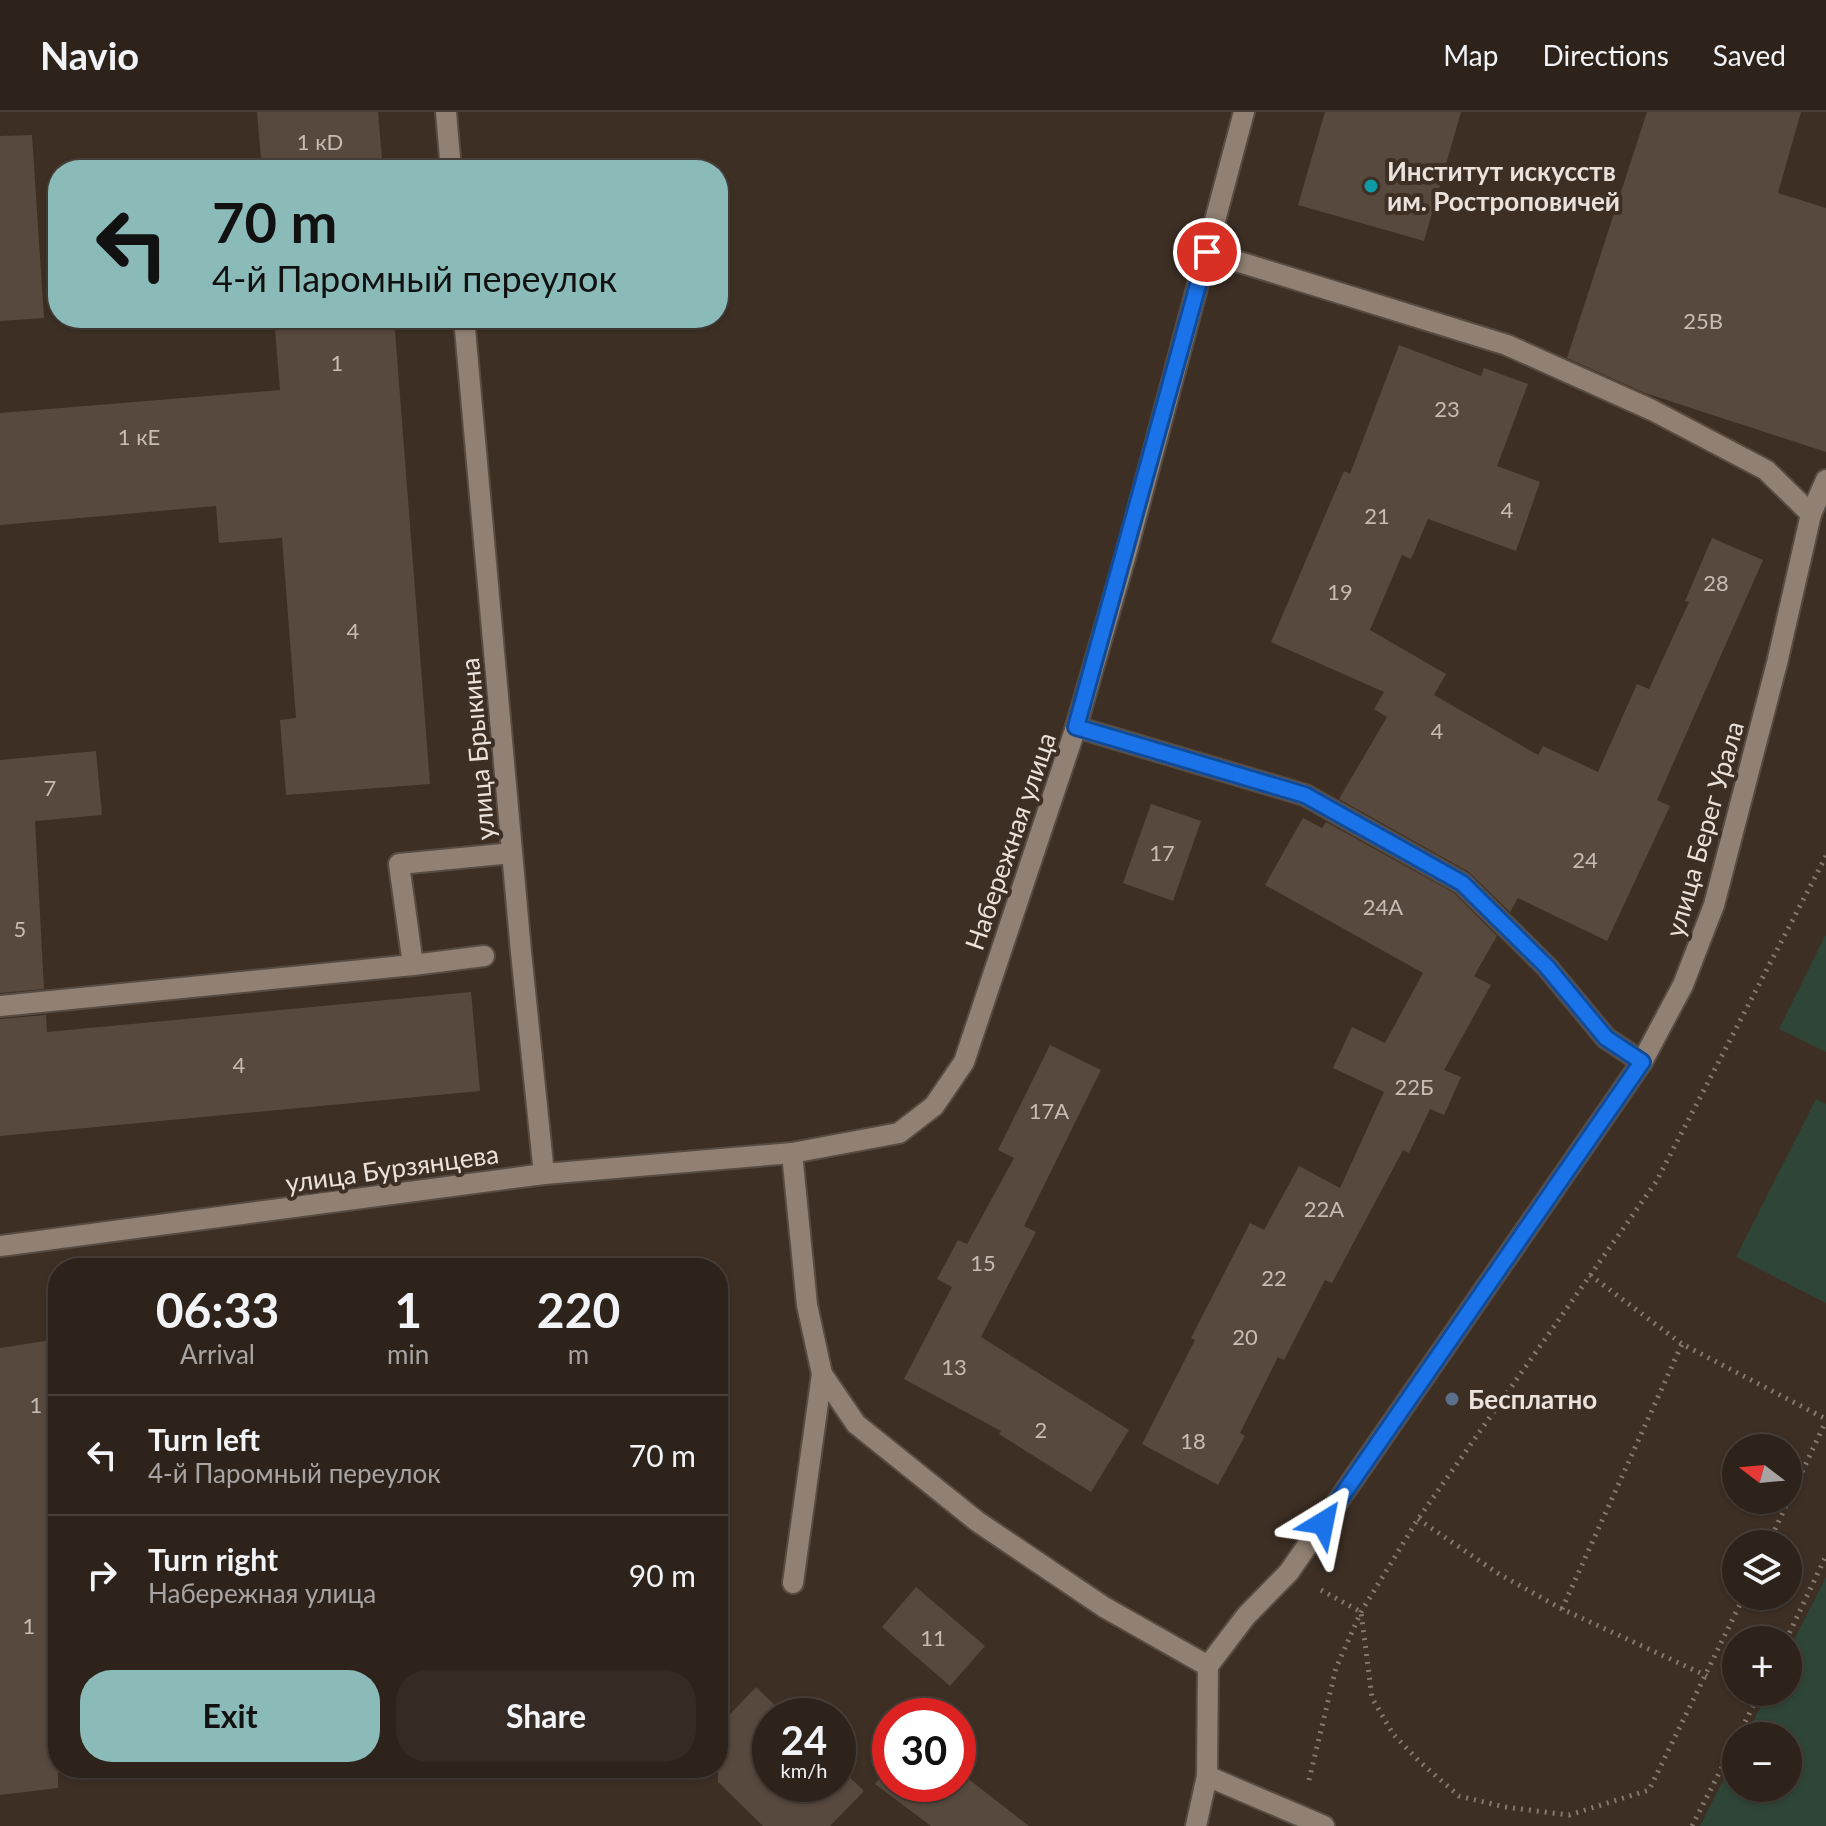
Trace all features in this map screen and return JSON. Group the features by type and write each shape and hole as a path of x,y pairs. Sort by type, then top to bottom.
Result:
{"street":[{"path":"446,112 450,160"},
{"name":"Набережная улица","path":"792,1153 899,1133 934,1106 964,1062 1076,727 1244,112"},
{"path":"1207,252 1507,345 1652,410 1766,470 1811,514"},
{"name":"улица Брыкина","path":"465,328 544,1174"},
{"name":"улица Берег Урала","path":"1208,1666 1246,1616 1289,1572 1642,1062 1683,985 1714,905 1777,663 1811,514 1826,480"},
{"path":"1076,727 1305,795 1462,883 1547,967 1606,1038 1642,1062"},
{"path":"413,965 399,864 512,853"},
{"path":"0,1006 484,956"},
{"path":"792,1153 807,1305 822,1374 793,1583"},
{"name":"улица Бурзянцева","path":"0,1246 544,1174 792,1153"},
{"path":"822,1374 856,1424 978,1522 1104,1607 1208,1666 1207,1776 1196,1826"},
{"path":"1207,1776 1324,1826"}],"path":[{"path":"1301,1816 1336,1668 1361,1612 1418,1519 1656,1182 1826,856"},
{"path":"1590,1275 1682,1344 1826,1420 1775,1530"},
{"path":"1562,1609 1682,1344"},
{"path":"1418,1519 1499,1574 1562,1609 1707,1676"},
{"path":"1793,1626 1826,1556"},
{"path":"1289,1572 1361,1612"},
{"path":"1361,1612 1372,1698 1393,1734 1420,1762 1459,1796 1505,1807 1569,1815 1649,1790 1738,1610"},
{"path":"1692,1826 1722,1767"}],"green space":[{"path":"1826,936 1826,1052 1779,1029"},
{"path":"1816,1099 1826,1104 1826,1303 1736,1257"},
{"path":"1826,1577 1826,1826 1700,1826 1722,1783 1722,1802 1802,1802 1802,1722 1753,1722 1761,1706 1802,1706 1801,1626"}],"building":[{"path":"257,112 378,112 382,160 261,160"},
{"name":"Институт искусств им. Ростроповичей","path":"1325,112 1461,112 1424,241 1298,205"},
{"path":"1647,112 1801,112 1778,193 1826,208 1826,452 1645,393 1567,358"},
{"path":"32,135 44,318 0,321 0,136"},
{"path":"275,328 395,328 430,784 286,795 280,720 296,718 282,538 219,543 216,506 0,525 0,413 280,390"},
{"path":"1399,345 1481,376 1484,368 1528,384 1497,466 1540,482 1516,551 1428,519 1411,559 1402,555 1370,630 1446,674 1434,695 1538,755 1543,746 1598,772 1637,684 1649,689 1689,602 1685,601 1712,538 1763,560 1657,800 1670,806 1607,941 1518,898 1510,912 1469,872 1339,799 1387,717 1374,709 1384,692 1271,642 1344,471 1350,474"},
{"path":"96,751 102,815 35,821 44,989 0,993 0,760"},
{"path":"1151,804 1201,821 1173,901 1123,883"},
{"path":"1303,818 1322,828 1326,822 1454,893 1497,936 1474,976 1491,985 1444,1070 1461,1077 1444,1115 1430,1109 1409,1153 1403,1150 1332,1283 1325,1280 1284,1360 1278,1357 1240,1433 1245,1436 1218,1485 1142,1444 1195,1340 1191,1338 1250,1223 1264,1230 1299,1166 1340,1188 1384,1092 1333,1068 1352,1027 1385,1043 1423,973 1265,885"},
{"path":"471,992 480,1091 0,1136 0,1019 46,1015 47,1032"},
{"path":"1050,1045 1101,1070 1024,1226 1036,1232 981,1337 1129,1430 1091,1492 999,1434 1001,1431 904,1379 952,1287 937,1279 958,1240 967,1244 1014,1158 998,1150"},
{"path":"48,1341 48,1778 58,1778 58,1788 0,1795 0,1348"},
{"path":"916,1587 985,1646 950,1686 882,1627"},
{"path":"756,1687 767,1698 752,1698 752,1802 853,1802 830,1826 763,1826 718,1782 718,1778 728,1778 728,1716"},
{"path":"856,1783 864,1791 856,1799"},
{"path":"976,1785 1029,1826 931,1826 899,1802 976,1802"}],"place":[{"name":"Институт искусств им. Ростроповичей","path":"1371,186"},
{"name":"Бесплатно","path":"1452,1399"}],"route":[{"path":"1207,252 1076,727 1305,795 1462,883 1547,967 1606,1038 1642,1062 1323,1523"}]}
